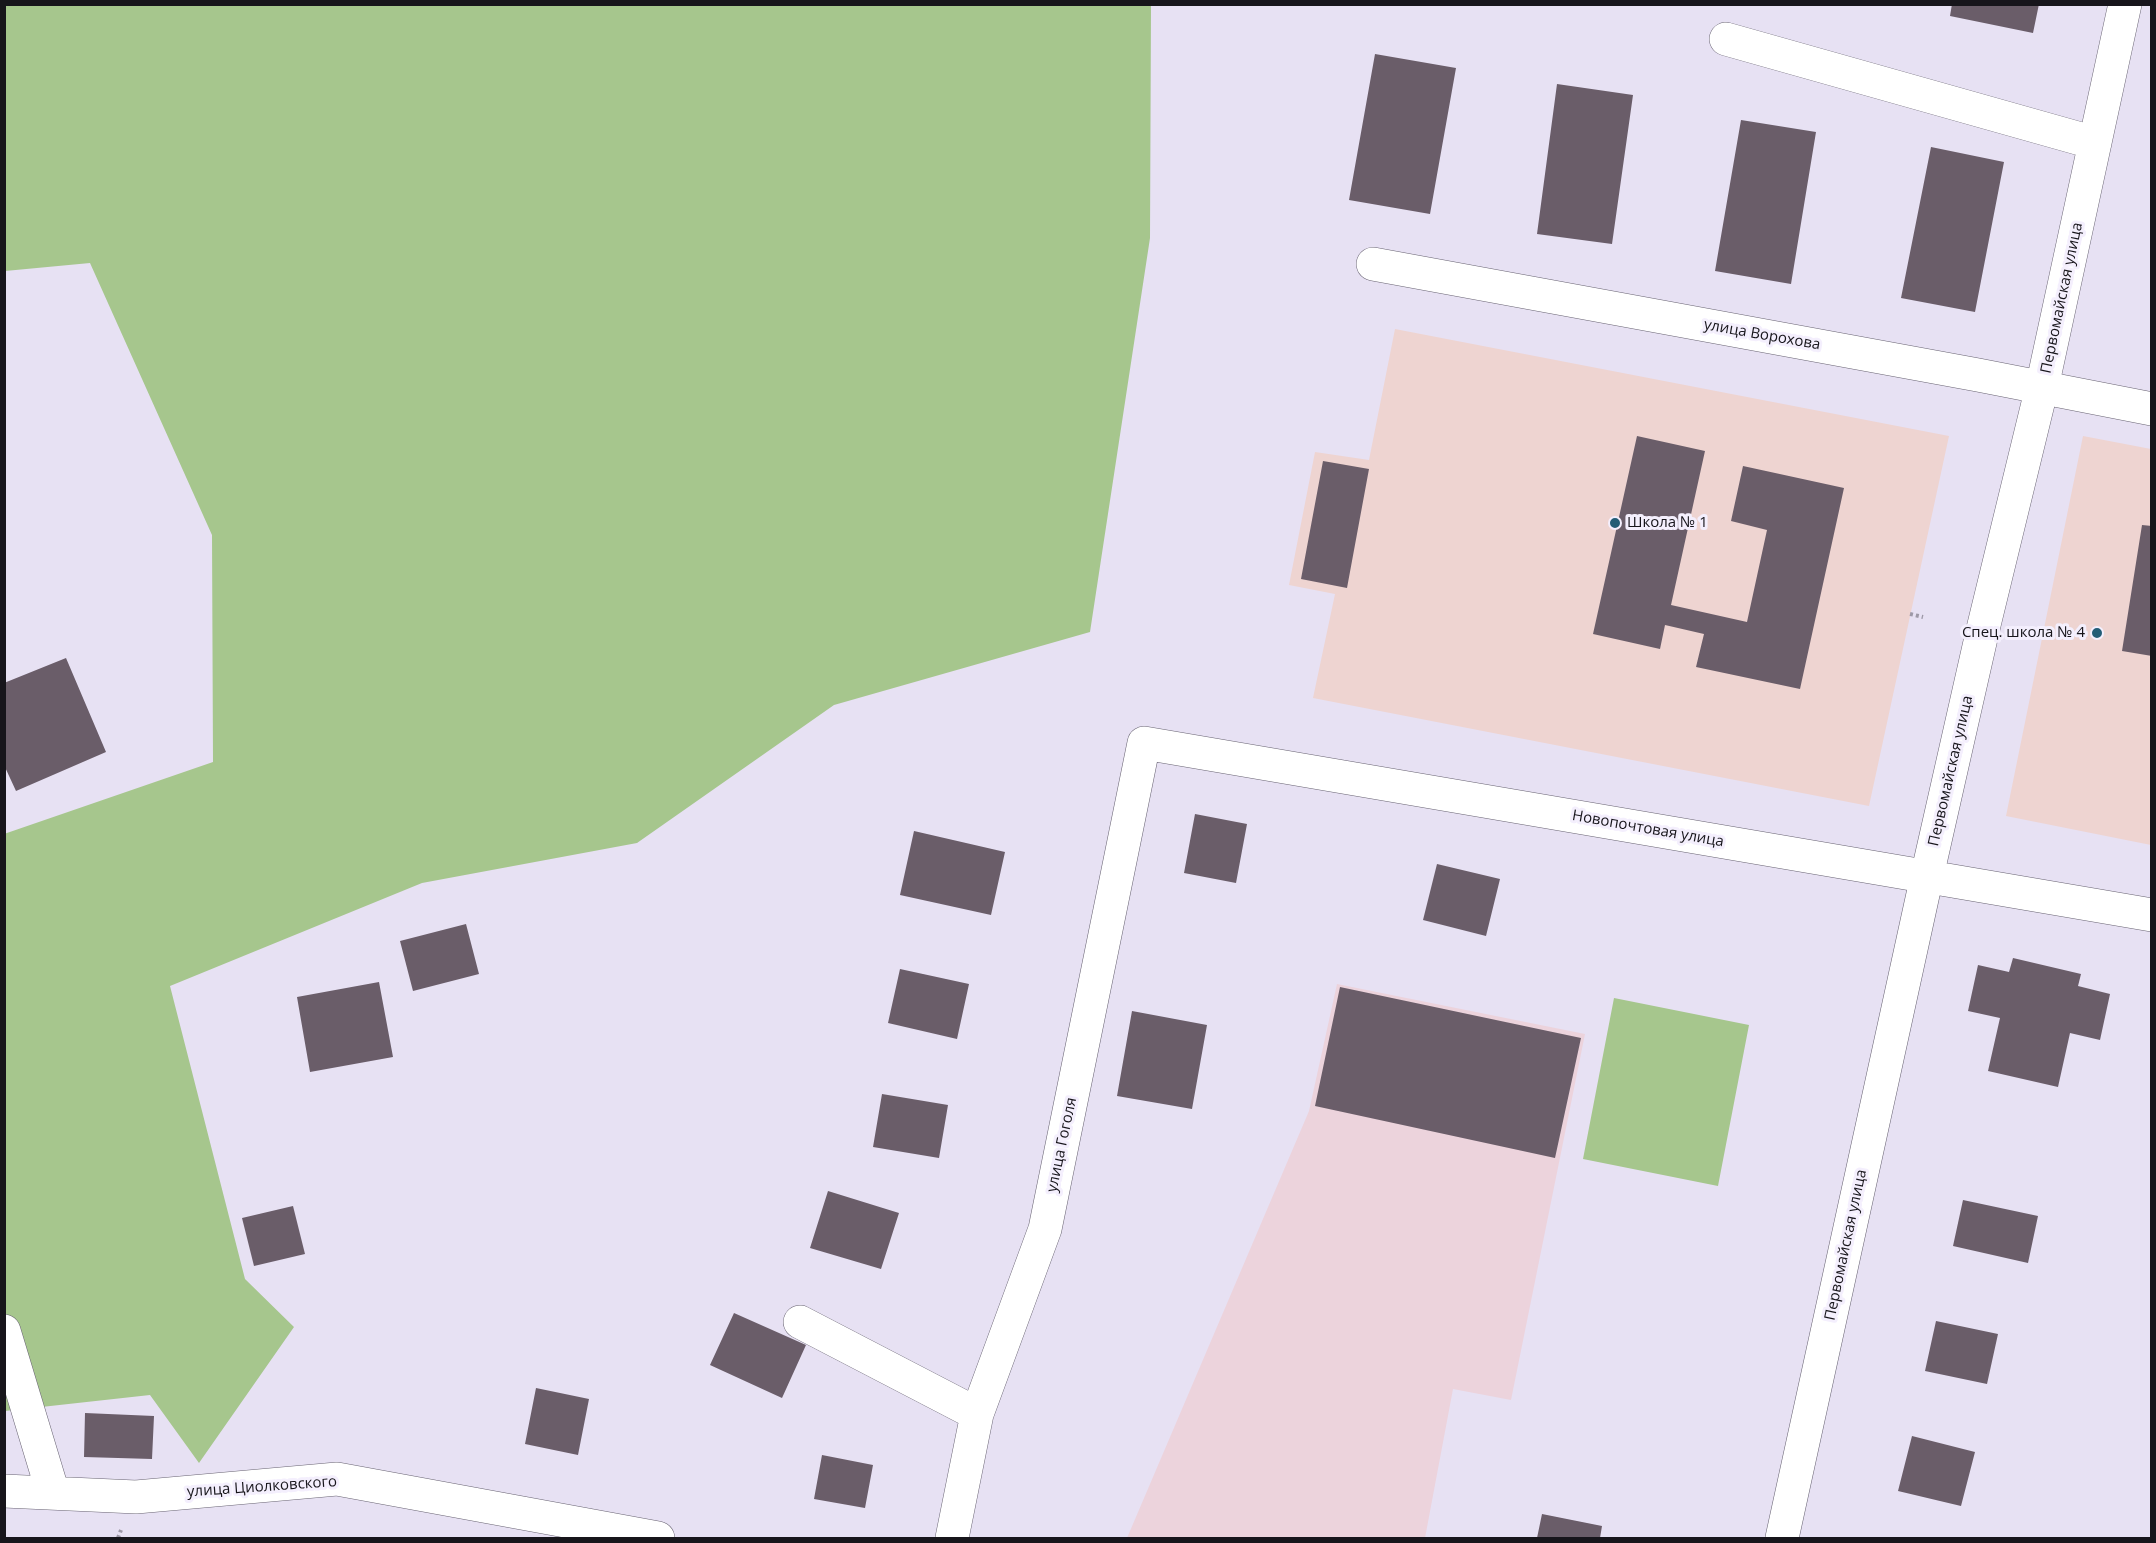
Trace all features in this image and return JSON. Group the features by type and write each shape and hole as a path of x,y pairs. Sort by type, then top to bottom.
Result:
{"street":[{"name":"Первомайская улица","path":"1782,1539 1927,876 1983,629 2042,387 2125,4"},
{"path":"1726,39 2095,143"},
{"name":"улица Ворохова","path":"1373,264 2151,409"},
{"name":"Новопочтовая улица","path":"1144,743 2151,915"},
{"name":"улица Гоголя","path":"952,1539 977,1414 1045,1229 1144,743"},
{"path":"800,1322 977,1414"},
{"path":"4,1331 53,1493"},
{"name":"улица Циолковского","path":"4,1491 136,1497 337,1479 658,1539"}],"path":[{"path":"1910,614 1923,617"}],"shaded area":[{"name":"Школа № 1","path":"1395,329 1949,436 1869,806 1313,698 1335,594 1289,585 1315,452 1369,460"},
{"name":"Спец. школа № 4","path":"2083,436 2151,449 2151,845 2006,816"},
{"path":"1337,984 1585,1034 1511,1400 1453,1389 1425,1538 1127,1538 1309,1111"}],"green space":[{"path":"5,5 1151,5 1150,238 1090,632 834,705 637,843 422,883 170,986 245,1279 294,1327 199,1463 150,1395 5,1411 4,834 213,762 212,535 90,263 5,271"},
{"path":"1614,998 1749,1025 1718,1186 1583,1159"}],"building":[{"path":"1952,4 2039,4 2033,33 1950,16"},
{"path":"1375,54 1456,68 1430,214 1349,200"},
{"path":"1557,84 1633,95 1612,244 1537,234"},
{"path":"1741,120 1816,132 1791,284 1715,271"},
{"path":"1931,147 2004,162 1975,312 1901,298"},
{"path":"1637,436 1705,451 1671,605 1747,622 1767,530 1731,521 1743,466 1844,488 1800,689 1696,667 1704,634 1665,625 1660,649 1593,634"},
{"path":"1323,461 1369,469 1347,588 1301,579"},
{"path":"2142,525 2152,526 2152,656 2122,651"},
{"path":"66,658 106,752 16,791 4,765 4,683"},
{"path":"1195,814 1247,824 1236,883 1184,873"},
{"path":"914,831 1005,852 991,915 900,895"},
{"path":"1437,864 1500,879 1486,936 1423,920"},
{"path":"466,924 479,974 413,991 400,941"},
{"path":"2013,958 2081,974 2078,986 2110,994 2100,1040 2070,1033 2058,1087 1988,1071 2000,1018 1968,1011 1978,965 2009,972"},
{"path":"900,969 969,984 957,1039 888,1023"},
{"path":"379,982 393,1057 310,1072 297,997"},
{"path":"1340,987 1581,1038 1555,1158 1315,1106"},
{"path":"1132,1011 1207,1025 1192,1109 1117,1096"},
{"path":"882,1094 948,1105 939,1158 873,1147"},
{"path":"828,1191 899,1213 881,1269 810,1248"},
{"path":"1963,1200 2038,1216 2028,1263 1953,1246"},
{"path":"293,1206 305,1254 254,1266 242,1218"},
{"path":"734,1313 806,1345 782,1398 710,1365"},
{"path":"1936,1321 1998,1334 1987,1384 1925,1371"},
{"path":"536,1388 589,1399 578,1455 525,1444"},
{"path":"85,1413 154,1416 152,1459 84,1457"},
{"path":"1912,1436 1975,1452 1961,1506 1898,1491"},
{"path":"822,1455 873,1465 865,1508 814,1499"},
{"path":"1542,1514 1602,1526 1600,1538 1537,1538"}],"place":[{"name":"Школа № 1","path":"1615,523"},
{"name":"Спец. школа № 4","path":"2097,633"}]}
